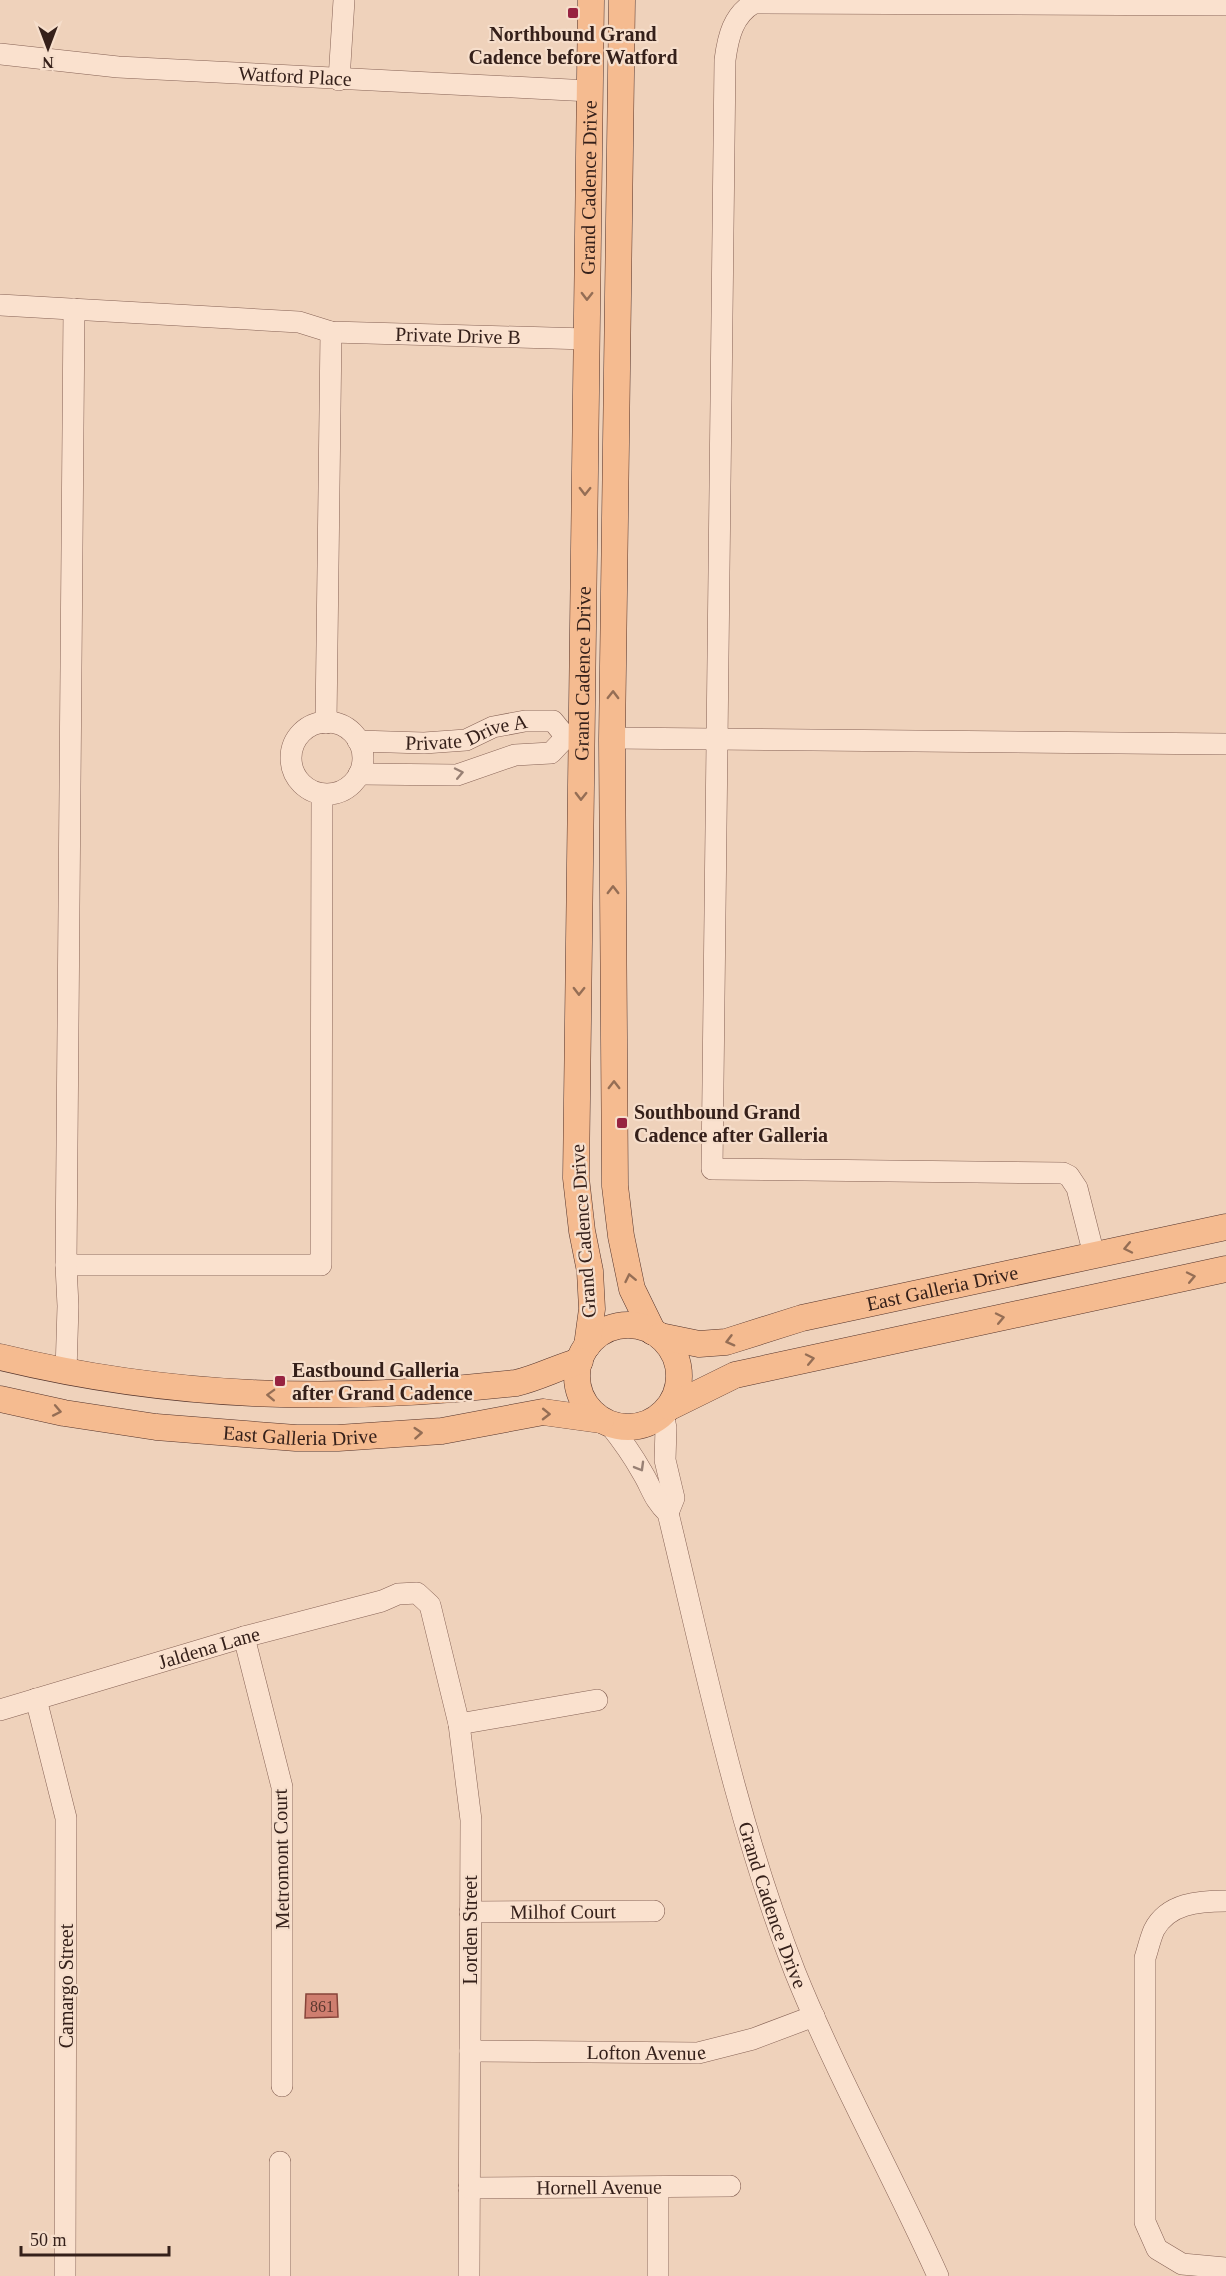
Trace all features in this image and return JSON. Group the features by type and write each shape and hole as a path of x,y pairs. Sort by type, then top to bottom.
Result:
{"main road":[{"name":"Grand Cadence Drive","path":"583,1353 592,1309 590,1271 582,1232 576,1178 574,737 587,339 591,0"},
{"name":"Grand Cadence Drive","path":"622,0 612,738 615,1185 621,1236 632,1288 657,1334"},
{"path":"574,737 612,738"},
{"name":"East Galleria Drive","path":"657,1334 699,1344 726,1342 767,1327 802,1318 1226,1227"},
{"path":"667,1410 677,1393 680,1377 671,1348 657,1334 640,1327 625,1325 597,1336 583,1353 577,1377 580,1394 588,1409 605,1422 623,1427 637,1427 651,1422 667,1410 735,1376 1226,1269"},
{"name":"East Galleria Drive","path":"0,1357 66,1372 196,1391 313,1396 437,1390 516,1383 531,1379 583,1353"},
{"name":"East Galleria Drive","path":"0,1399 64,1413 156,1427 296,1438 338,1438 442,1431 543,1412 605,1422"}],"street":[{"path":"339,80 344,0"},
{"path":"1094,1255 1077,1188 1070,1176 1063,1173 712,1169 725,60 732,29 739,16 754,3 1226,5"},
{"name":"Watford Place","path":"0,54 118,68 590,91"},
{"name":"Private Drive B","path":"0,305 299,322 331,332 587,339"},
{"path":"66,1372 74,309"},
{"path":"326,723 331,332"},
{"name":"Private Drive A","path":"358,741 424,743 466,740 493,727 525,721 553,721 574,737 551,753 515,755 457,776 359,774"},
{"path":"318,723 343,726 352,732 358,741 362,752 359,774 344,790 322,794 310,790 300,783 293,772 292,748 307,728 318,723"},
{"path":"612,738 1226,744"},
{"path":"424,743 425,776"},
{"path":"66,1265 321,1265 322,794"},
{"name":"Grand Cadence Drive","path":"667,1410 665,1460 674,1498 668,1513"},
{"name":"Grand Cadence Drive","path":"605,1422 630,1450 657,1502 668,1513 741,1808 776,1920 814,2016 938,2276"},
{"name":"Jaldena Lane","path":"0,1710 244,1637 382,1601 398,1594 417,1593"},
{"name":"Lorden Street","path":"417,1593 430,1605 459,1724 471,1820 469,2276"},
{"name":"Metromont Court","path":"244,1637 282,1787 282,2086"},
{"name":"Camargo Street","path":"36,1699 66,1818 65,2276"},
{"path":"459,1724 597,1700"},
{"path":"1226,1901 1200,1901 1174,1909 1155,1928 1145,1958 1145,2222 1156,2249 1182,2264 1226,2268"},
{"name":"Milhof Court","path":"471,1912 654,1911"},
{"name":"Lofton Avenue","path":"470,2051 698,2053 753,2039 814,2016"},
{"path":"280,2162 280,2276"},
{"name":"Hornell Avenue","path":"469,2188 730,2186"},
{"path":"658,2187 658,2276"}],"building":[{"path":"306,1994 337,1994 338,2017 305,2018"}],"place":[{"name":"Northbound Grand Cadence before Watford","path":"573,13"},
{"name":"Southbound Grand Cadence after Galleria","path":"622,1123"},
{"name":"Eastbound Galleria after Grand Cadence","path":"280,1381"}]}
